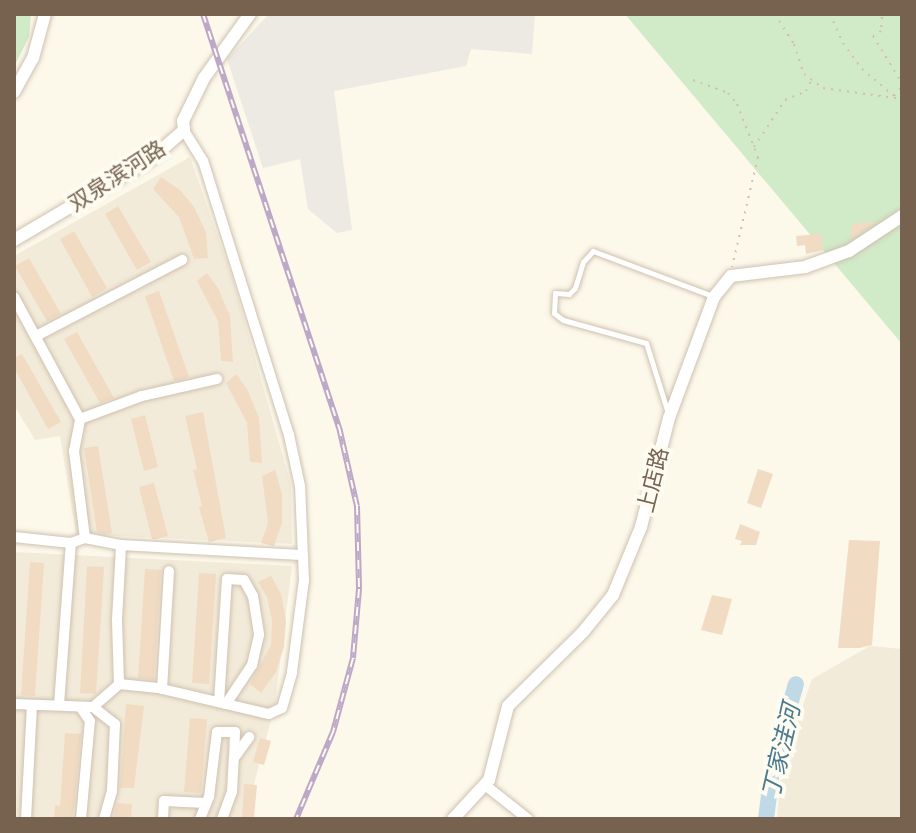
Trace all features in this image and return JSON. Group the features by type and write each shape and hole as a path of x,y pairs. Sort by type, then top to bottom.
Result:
{"street":[{"path":"14,92 33,58 45,14"},
{"name":"双泉滨河路","path":"14,240 151,159 184,130 183,121 204,78 250,14"},
{"path":"14,704 93,707 119,684 162,689 269,714 282,708 292,672 304,580 300,486 289,435 203,161 184,130"},
{"path":"731,276 819,262 849,251 902,216"},
{"path":"36,336 182,260"},
{"name":"上店路","path":"453,819 485,785 492,771 508,706 583,632 613,595 641,527 669,418 714,297 731,276"},
{"path":"14,297 80,419 74,435 74,451 85,538"},
{"path":"80,419 142,396 217,379"},
{"path":"14,537 71,543 85,538 121,545 301,555"},
{"path":"59,705 71,543"},
{"path":"119,684 121,545"},
{"path":"162,689 169,571"},
{"path":"227,579 244,580 253,596 259,635 252,665 222,703 227,579"},
{"path":"26,819 32,705"},
{"path":"93,707 115,724 112,791 104,819"},
{"path":"81,708 90,721 81,819"},
{"path":"200,819 206,803 217,732 235,732 232,792 222,819"},
{"path":"234,758 249,737"},
{"path":"485,785 528,819"},
{"path":"163,819 164,801 206,803"}],"lane":[{"path":"669,418 646,343 563,320 554,313 555,293 569,294 575,288 583,262 593,251 714,297"}],"path":[{"path":"775,14 794,44 804,74 823,88 902,99"},
{"path":"830,14 850,56 894,96"},
{"path":"878,14 882,17 881,31 873,36 902,84 894,96"},
{"path":"754,148 785,100 806,91 812,79"},
{"path":"693,80 728,93 737,104 758,157 731,276"}],"shaded area":[{"path":"269,14 535,14 532,54 471,49 466,66 334,91 352,230 337,233 308,209 300,159 263,168 227,59"},
{"path":"190,157 233,280 291,485 292,544 76,534 60,436 35,440 14,405 14,256"},
{"path":"14,552 292,566 275,704 245,819 14,819"},
{"path":"870,646 902,649 902,819 777,819 781,769 812,679"}],"green space":[{"path":"14,14 31,14 29,37 14,67"},
{"path":"625,14 902,14 902,344 823,250"}],"building":[{"path":"161,177 180,190 194,207 206,232 208,258 194,259 179,217 153,189"},
{"path":"118,206 151,262 137,270 105,214"},
{"path":"877,222 850,240 852,224"},
{"path":"74,231 107,288 92,297 60,239"},
{"path":"821,234 823,250 806,254 805,245 797,246 796,236"},
{"path":"29,258 61,314 47,321 15,266"},
{"path":"207,273 218,288 230,316 233,362 221,361 218,321 197,281"},
{"path":"159,291 189,377 174,381 145,296"},
{"path":"77,332 114,398 100,403 64,339"},
{"path":"22,354 61,422 48,429 14,368 14,358"},
{"path":"236,374 247,389 259,418 262,463 250,462 247,423 226,383"},
{"path":"203,412 226,538 209,542 199,507 202,506 193,470 197,469 185,416"},
{"path":"145,415 158,467 144,471 131,419"},
{"path":"98,446 112,533 105,534 97,532 84,448"},
{"path":"758,469 773,474 761,508 747,503"},
{"path":"275,470 282,494 282,523 274,546 261,543 268,523 262,476"},
{"path":"154,483 168,536 152,539 139,487"},
{"path":"740,524 760,532 756,545 740,545 742,541 735,539"},
{"path":"849,540 880,541 872,645 838,648"},
{"path":"30,562 44,563 35,696 21,695"},
{"path":"87,566 104,567 96,694 80,693"},
{"path":"145,569 161,570 154,680 138,678"},
{"path":"199,573 216,574 209,684 192,683"},
{"path":"271,576 281,594 286,621 284,647 276,672 261,693 250,684 271,645 272,621 267,597 258,582"},
{"path":"712,595 732,599 722,635 701,630"},
{"path":"126,704 144,706 134,788 120,788"},
{"path":"190,718 207,719 201,793 184,792"},
{"path":"65,733 81,734 74,807 72,819 54,819 55,805 60,806"},
{"path":"260,738 271,741 264,765 253,762"},
{"path":"244,784 257,785 254,817 251,819 242,819"},
{"path":"117,803 132,804 131,819 113,819"}],"waterway":[{"name":"丁家洼河","path":"766,819 773,764 796,684"}],"railway":[{"path":"203,14 339,427 357,506 359,589 353,658 333,732 296,819"}]}
